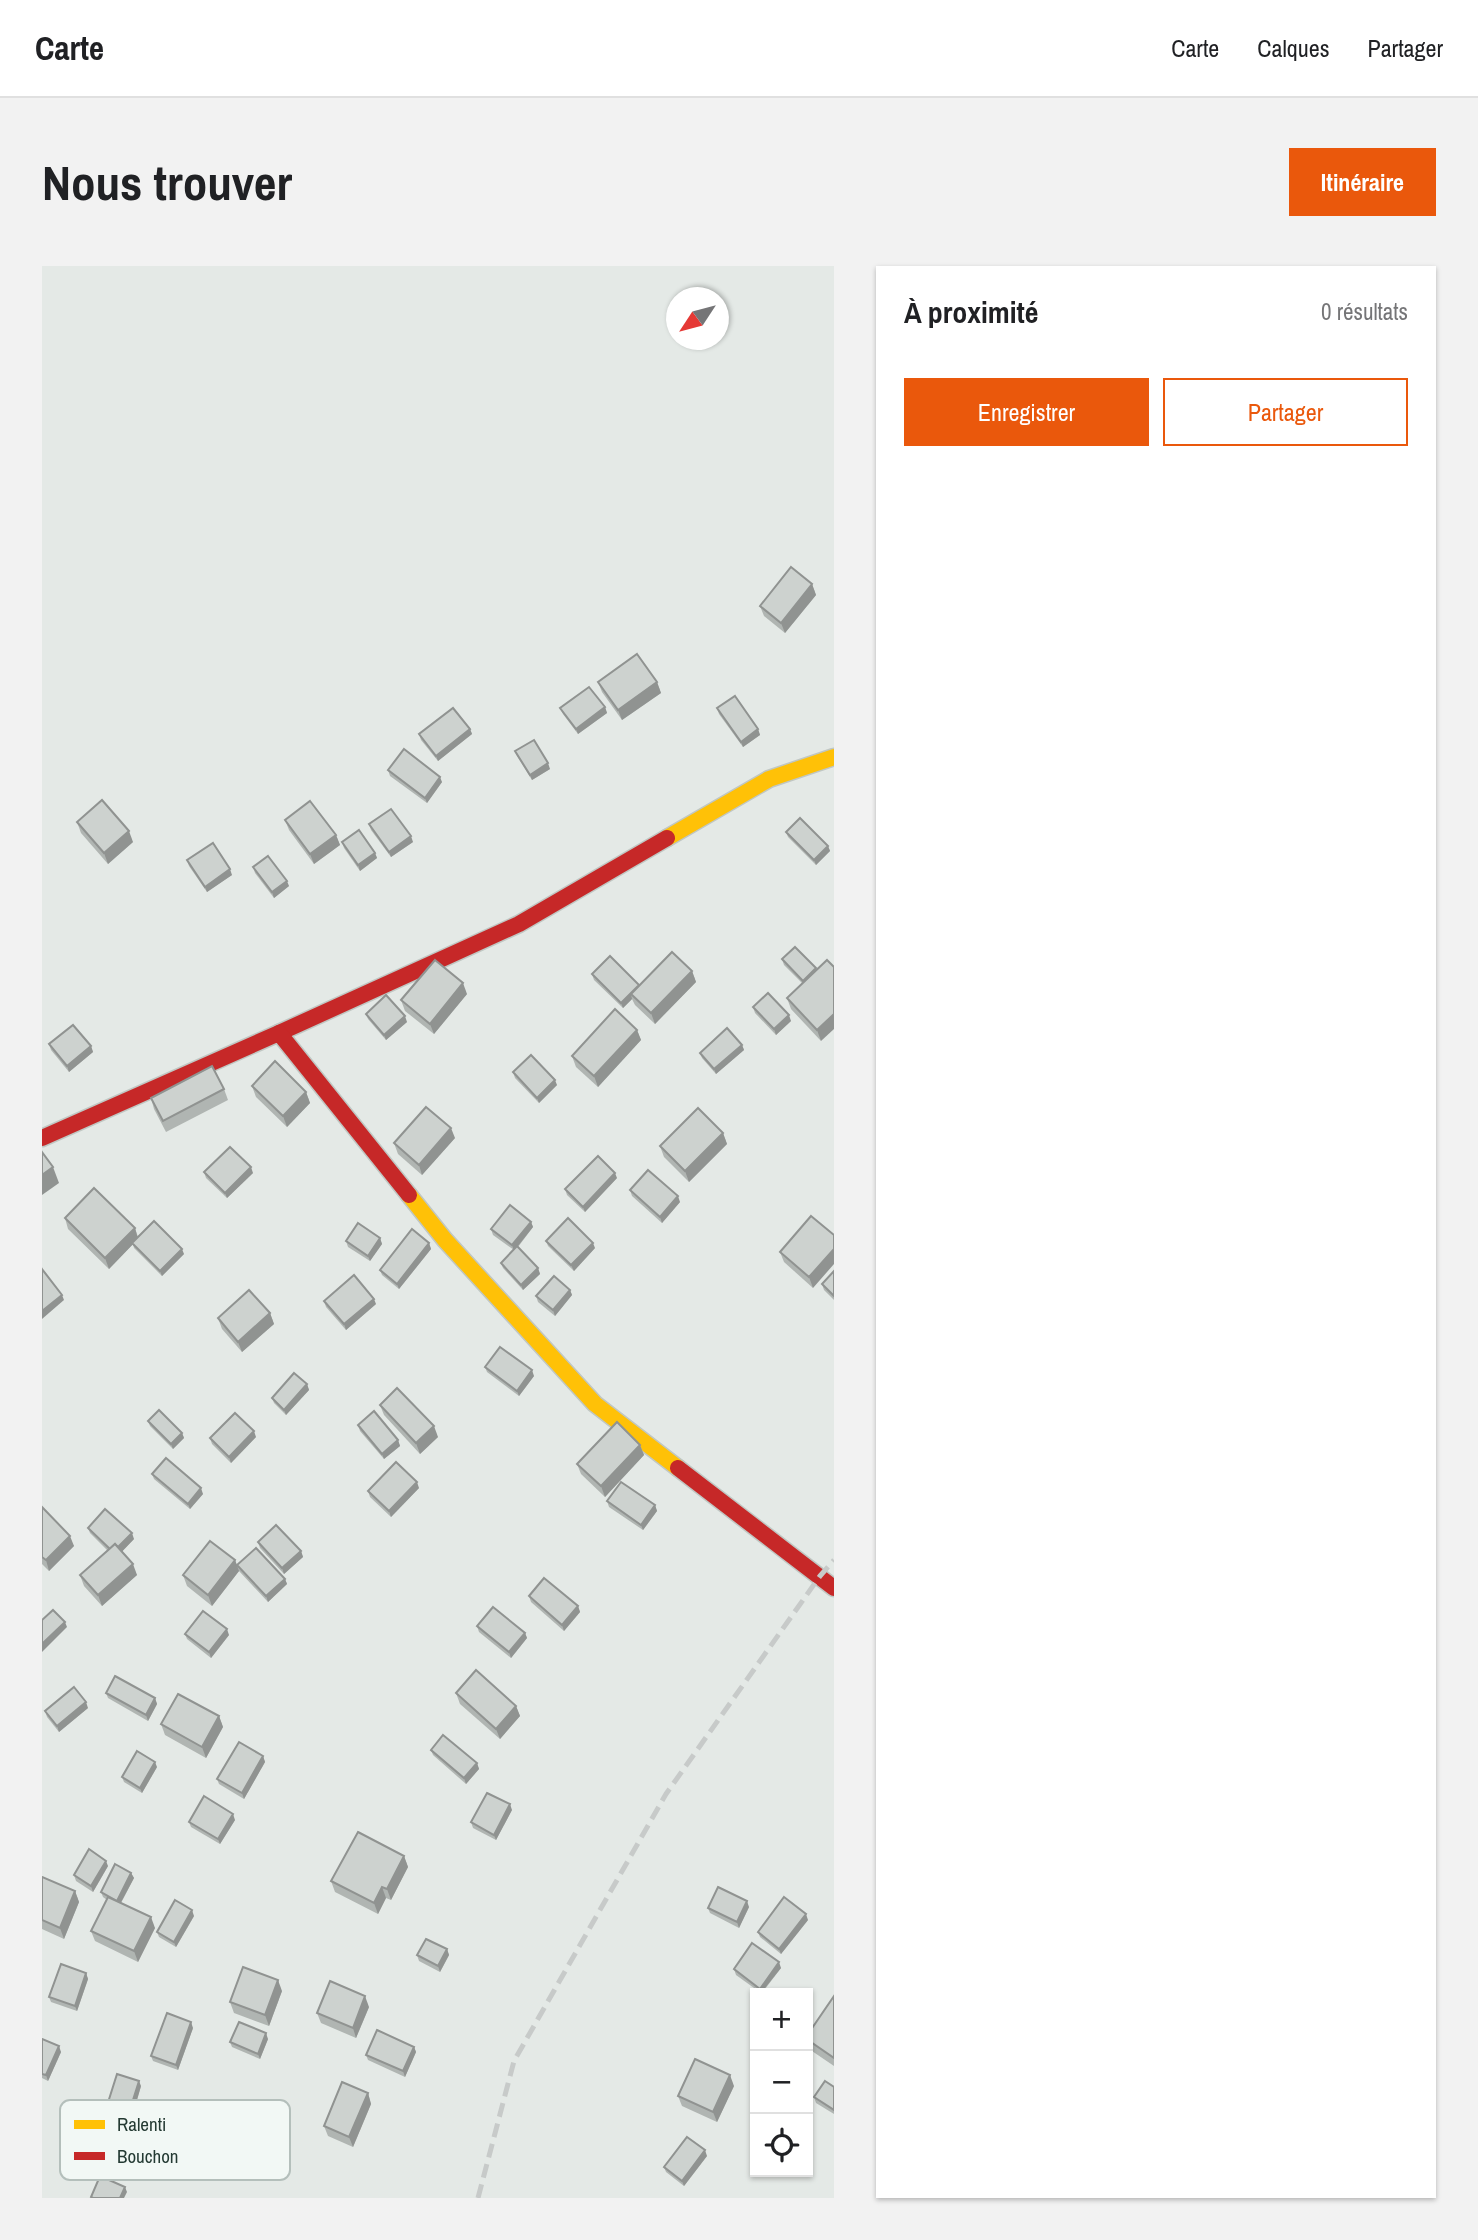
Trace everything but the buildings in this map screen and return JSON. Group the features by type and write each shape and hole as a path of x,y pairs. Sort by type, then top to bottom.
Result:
{"main road":[{"path":"42,1138 519,924 769,779 834,757"},
{"path":"279,1033 445,1240 595,1404 834,1588"}],"railway":[{"path":"478,2198 514,2061 666,1794 834,1560"}],"traffic: slow":[{"path":"667,838 769,779 834,757"},
{"path":"409,1195 445,1240 595,1404 678,1468"}],"traffic: jam":[{"path":"279,1033 519,924 667,838"},
{"path":"42,1138 279,1033 409,1195"},
{"path":"678,1468 834,1588"}]}
